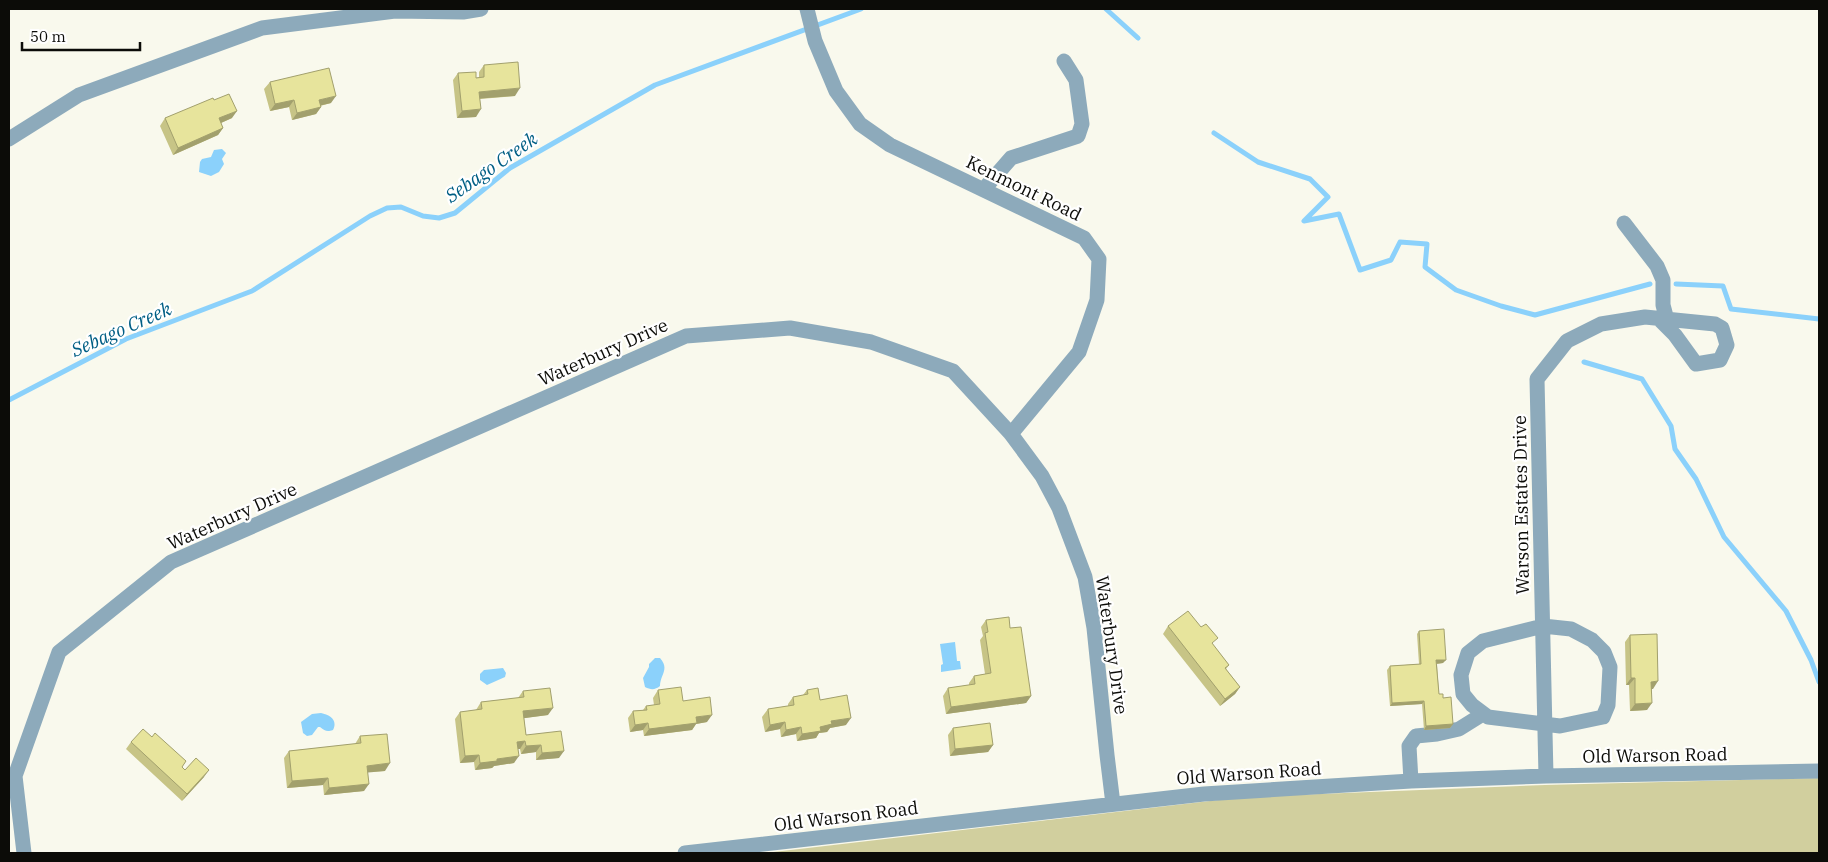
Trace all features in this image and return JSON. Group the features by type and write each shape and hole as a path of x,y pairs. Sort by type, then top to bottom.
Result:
{"street":[{"path":"9,139 79,95 262,28 395,10 463,12 481,9"},
{"name":"Kenmont Road","path":"807,12 815,41 836,91 860,124 890,144 1084,238 1099,259 1097,300 1079,352 1010,434"},
{"path":"984,189 1011,158 1078,136 1082,124 1076,80 1064,61"},
{"name":"Warson Estates Drive","path":"1546,776 1537,379 1567,341 1601,324 1646,317 1663,319 1663,280 1657,266 1624,223"},
{"name":"Waterbury Drive","path":"24,853 15,776 59,652 172,562 686,336 790,328 871,342 953,371 1010,434 1046,484 1058,508 1085,577 1094,628 1106,755 1113,804"},
{"path":"1543,626 1571,629 1592,640 1604,652 1610,667 1608,705 1603,717 1560,726 1488,717 1483,714 1463,694 1461,675 1468,653 1483,641 1543,626"},
{"path":"1411,781 1409,746 1416,736 1437,734 1459,728 1483,714"},
{"name":"Old Warson Road","path":"685,853 1204,794 1411,781 1819,770"}],"shaded area":[{"path":"1819,778 1819,853 765,853 1244,797 1545,785"}],"water":[{"path":"222,149 226,153 222,159 224,164 219,172 211,176 199,172 202,159 211,157 214,150"},
{"path":"955,642 957,661 960,661 961,669 941,672 941,665 943,664 940,644"},
{"path":"655,658 660,658 664,669 660,686 651,689 645,687 643,678 649,664"},
{"path":"503,668 506,673 505,677 487,685 480,680 480,674 484,670"},
{"path":"321,713 332,718 334,721 333,730 326,731 318,727 312,735 307,736 303,733 301,722 312,714"}],"building":[{"path":"518,62 520,88 479,92 481,109 462,111 458,73 476,72 476,78 484,77 484,65"},
{"path":"329,68 336,96 319,100 321,107 297,113 294,100 275,104 270,82"},
{"path":"229,94 237,111 219,118 223,128 178,148 165,118 213,98 214,100"},
{"path":"1188,611 1201,627 1206,624 1218,638 1212,643 1229,665 1225,668 1240,687 1225,699 1168,626"},
{"path":"1009,617 1010,628 1021,627 1031,696 951,707 948,688 975,684 974,676 991,673 985,633 988,632 986,620"},
{"path":"1444,629 1446,660 1436,660 1439,694 1443,694 1443,698 1451,697 1453,724 1426,726 1424,701 1392,703 1390,666 1421,664 1419,631"},
{"path":"1657,634 1658,681 1651,682 1652,703 1635,704 1635,678 1631,678 1630,635"},
{"path":"681,687 683,701 710,697 712,715 696,717 697,723 649,729 648,723 635,725 633,711 647,710 646,706 660,704 658,690"},
{"path":"550,688 553,708 523,711 526,735 561,731 564,751 542,753 541,745 526,746 525,741 517,742 519,756 480,763 479,755 465,756 460,712 482,709 481,702 524,697 523,691"},
{"path":"818,688 820,700 847,695 851,718 831,721 832,724 820,727 821,731 802,734 801,727 786,730 785,722 770,725 768,709 794,705 793,697 808,694 807,690"},
{"path":"990,723 993,745 955,749 953,728"},
{"path":"143,729 152,737 155,733 186,761 182,767 185,770 196,758 209,770 187,794 131,742"},
{"path":"387,734 390,763 367,766 369,784 329,788 328,778 292,781 289,751 361,743 360,736"}],"waterway":[{"name":"Sebago Creek","path":"9,400 126,339 252,291 370,216 387,208 401,207 423,216 439,218 455,213 510,168 655,85 861,9"},
{"path":"1106,9 1138,38"},
{"path":"1214,133 1258,162 1310,179 1328,197 1304,221 1339,214 1360,270 1391,260 1400,242 1427,244 1425,267 1456,290 1501,306 1535,315 1650,284"},
{"path":"1676,284 1723,286 1731,309 1819,319"},
{"path":"1584,362 1642,379 1671,426 1675,449 1696,479 1724,537 1786,611 1811,660 1819,682"}]}
